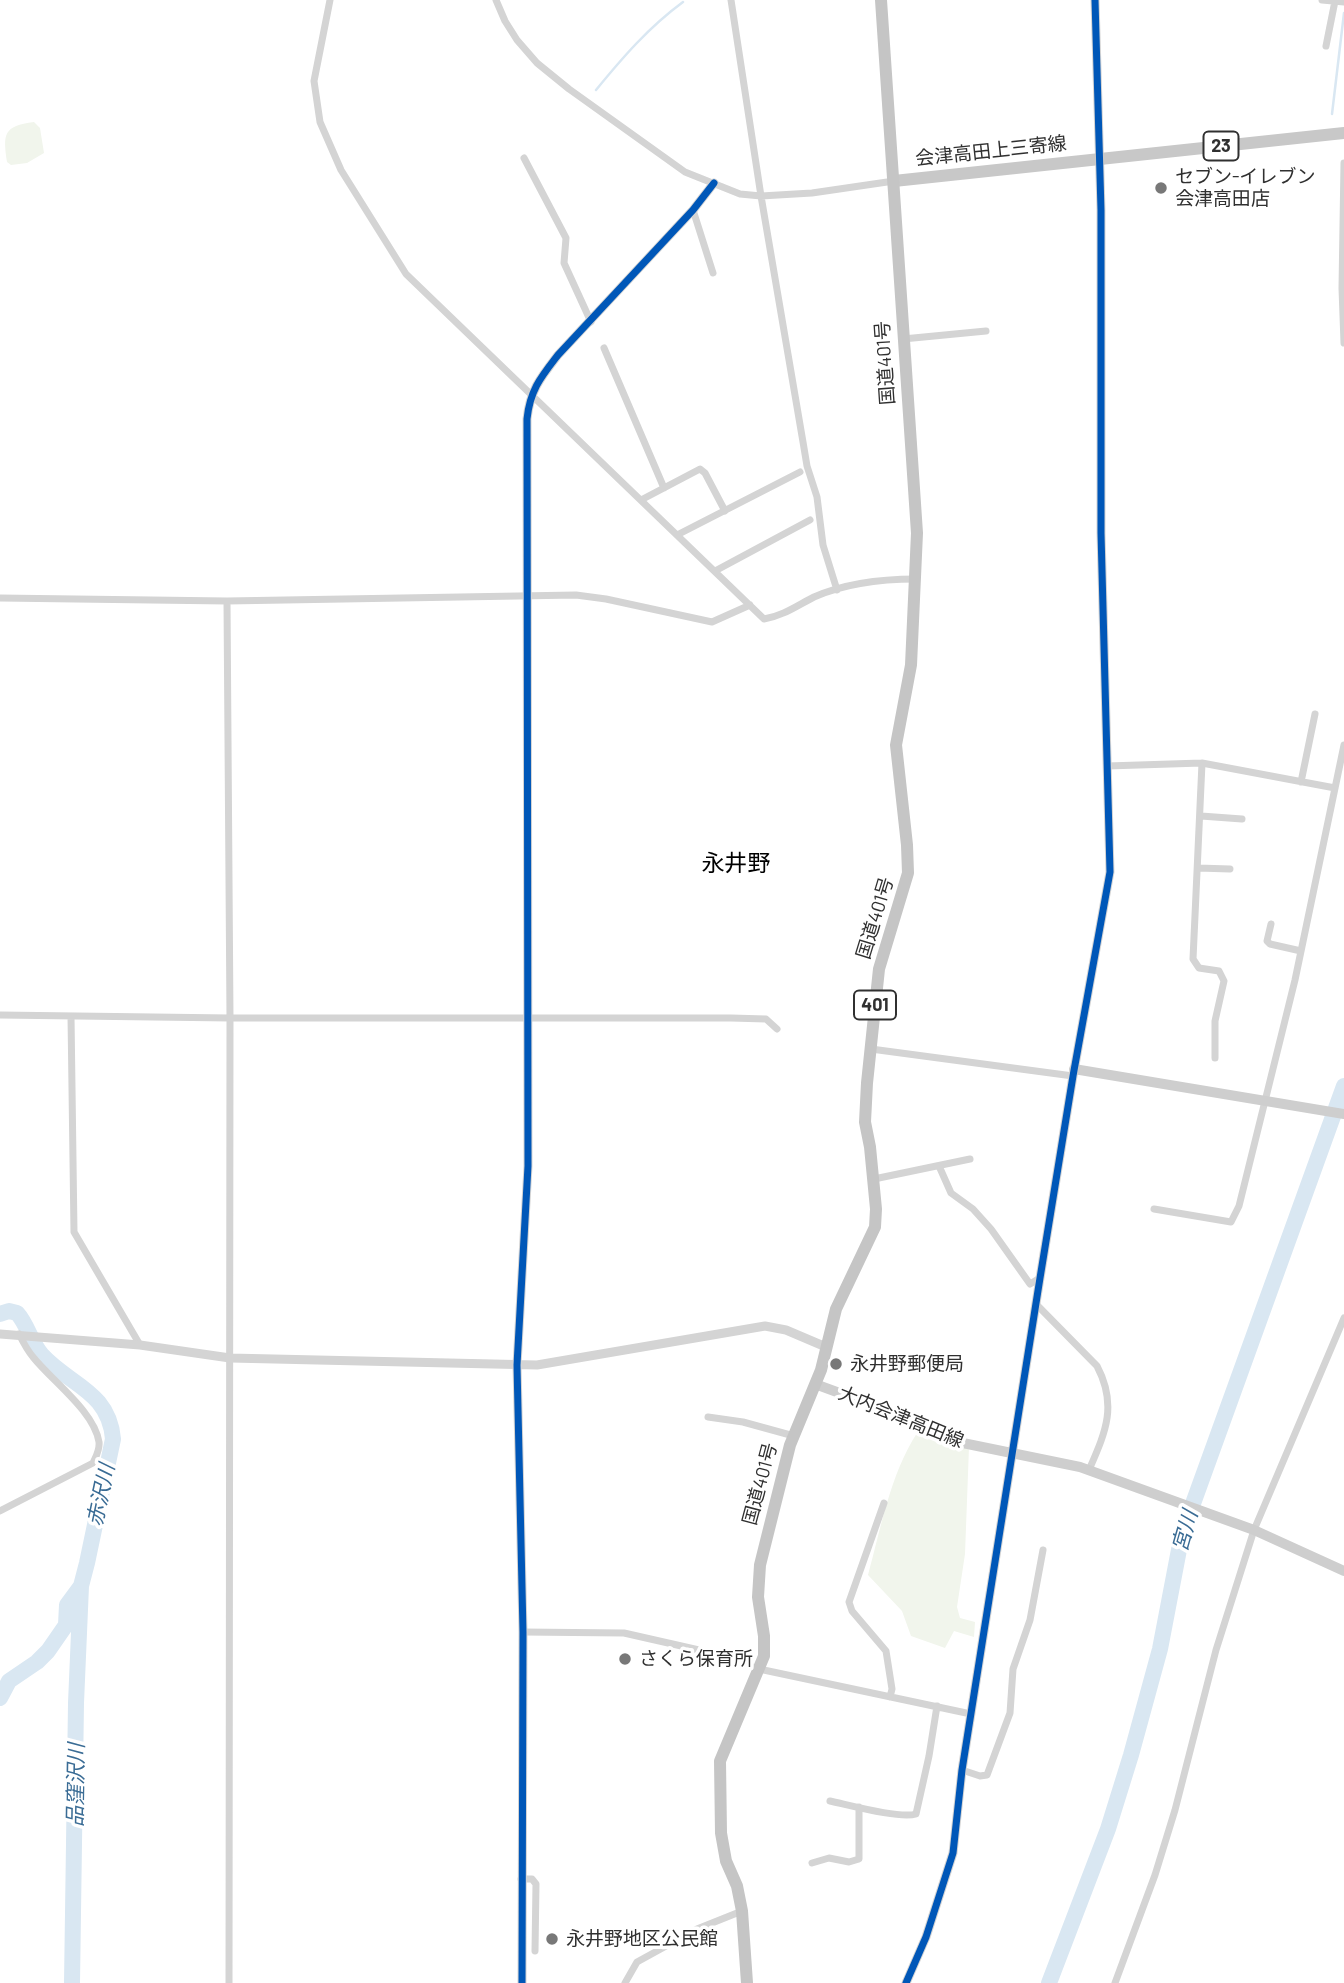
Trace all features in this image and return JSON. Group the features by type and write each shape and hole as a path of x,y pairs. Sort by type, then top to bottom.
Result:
{"highway":[{"name":"国道401号","path":"747,1983 742,1911 737,1886 723,1847 719,1774 723,1754 765,1650 758,1597 760,1565 771,1517 794,1436 821,1370 836,1308 874,1227 874,1179 865,1122 871,1049 879,970 908,873 896,745 909,681 917,533 881,0"}],"main road":[{"name":"会津高田上三寄線","path":"894,181 1344,133"},
{"path":"1073,1072 1344,1114"},
{"name":"大内会津高田線","path":"815,1384 875,1406 953,1441 1089,1470 1254,1530 1344,1571"}],"street":[{"path":"330,0 314,81 320,122 341,170 406,274 764,619 775,617 836,590 883,579 916,579"},
{"path":"496,0 517,40 537,63 685,172 740,194 761,196 812,193 894,181"},
{"path":"731,0 807,466 817,497 823,545 836,590"},
{"path":"906,1983 926,1937 953,1853 962,1770 1012,1452 1073,1072 1110,872 1101,533 1101,209 1095,0"},
{"path":"1322,0 1344,2"},
{"path":"1325,46 1335,1"},
{"path":"524,158 566,238 564,263 591,322"},
{"path":"1344,163 1344,343"},
{"path":"522,1983 523,1632 517,1365 528,1166 527,419 531,394 558,355 693,210 714,183"},
{"path":"693,210 713,273"},
{"path":"902,339 986,331"},
{"path":"604,348 664,488"},
{"path":"641,500 700,469 704,470 725,511"},
{"path":"677,536 800,472"},
{"path":"715,571 810,520"},
{"path":"0,598 227,601 576,595 606,598 712,622 750,605"},
{"path":"227,601 230,1018 229,1983"},
{"path":"1301,782 1315,714"},
{"path":"1154,1209 1231,1222 1239,1206 1268,1102 1344,745"},
{"path":"1107,766 1202,763 1335,788"},
{"path":"1202,763 1194,962 1199,968 1219,971 1224,981 1215,1021 1215,1058"},
{"path":"1201,816 1242,819"},
{"path":"1198,868 1230,869"},
{"path":"1270,924 1269,944 1301,951"},
{"path":"0,1015 766,1019 777,1029"},
{"path":"71,1016 74,1232 140,1345"},
{"path":"871,1049 1073,1072"},
{"path":"874,1179 970,1159"},
{"path":"939,1166 951,1193 973,1209 991,1229 1030,1284 1040,1278"},
{"path":"1036,1304 1097,1366 1102,1376 1109,1403 1109,1417 1089,1470"},
{"path":"1115,1983 1159,1862 1216,1650 1254,1530 1344,1318"},
{"path":"0,1334 140,1345 230,1358 517,1365 558,1362 765,1326 786,1330 826,1347"},
{"path":"0,1511 93,1463 99,1452 95,1431 77,1402 31,1355 19,1334"},
{"path":"708,1417 736,1421 794,1436"},
{"path":"884,1503 849,1602 852,1611 886,1651 892,1689 890,1697"},
{"path":"962,1770 980,1776 987,1775 990,1770 1010,1713 1013,1669 1030,1620 1043,1550"},
{"path":"523,1632 615,1631 699,1650 759,1669 971,1713"},
{"path":"830,1801 908,1815 916,1814 937,1706"},
{"path":"812,1863 829,1858 849,1862 859,1859 859,1807"},
{"path":"521,1879 532,1879 536,1884 536,1951"},
{"path":"625,1983 637,1962 697,1929 742,1911"}],"shaded area":[{"path":"34,122 40,128 44,153 27,163 11,165 7,162 7,133 16,126"},
{"path":"917,1433 969,1447 965,1554 957,1607 960,1618 975,1622 974,1637 954,1631 945,1648 911,1636 902,1611 868,1575 893,1484"}],"waterway":[{"path":"596,90 637,43 683,2"},
{"path":"1332,114 1344,13"},
{"name":"宮川","path":"1049,1983 1108,1829 1131,1755 1160,1649 1182,1534 1344,1086"},
{"name":"赤沢川","path":"0,1314 9,1311 17,1313 42,1355 96,1399 110,1423 113,1439 87,1563 81,1586 67,1605 66,1625 37,1662 9,1681 0,1698"},
{"name":"品窪沢川","path":"72,1983 76,1703 81,1586"}],"cycle path":[{"path":"906,1983 926,1937 953,1853 962,1770 1040,1278 1110,872 1101,533 1101,210 1095,0"},
{"path":"522,1983 523,1632 517,1365 528,1166 528,409 542,377 558,355 693,210 714,183"}],"place":[{"name":"セブン-イレブン 会津高田店","path":"1161,188"},
{"name":"永井野郵便局","path":"836,1364"},
{"name":"さくら保育所","path":"625,1659"},
{"name":"永井野地区公民館","path":"552,1939"}],"district":[{"name":"永井野","path":"736,863"}]}
